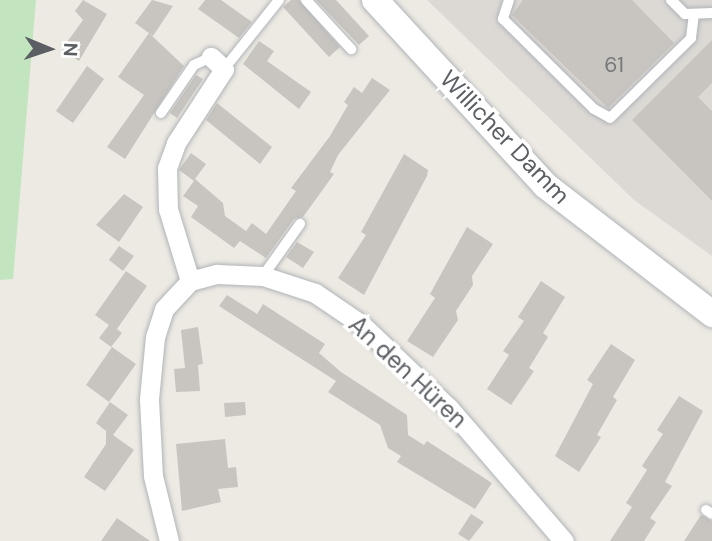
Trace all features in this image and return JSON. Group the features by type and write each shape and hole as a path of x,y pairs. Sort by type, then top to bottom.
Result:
{"main road":[{"name":"Willicher Damm","path":"375,0 545,186 712,314"}],"street":[{"path":"169,541 153,476 149,399 155,337 164,309 190,281 168,209 167,168 176,144 218,63"},
{"name":"An den Hüren","path":"190,281 217,274 263,276 315,293 361,324 449,408 564,541"}],"lane":[{"path":"161,113 194,65 218,63 279,0"},
{"path":"306,0 351,49"},
{"path":"509,0 503,19 594,109 610,118 691,38 694,14"},
{"path":"671,0 685,15 712,13"},
{"path":"263,276 300,223"}],"shaded area":[{"path":"427,0 712,0 712,256 634,200"}],"green space":[{"path":"0,0 36,0 13,279 0,280"}],"building":[{"path":"83,0 107,14 79,61 62,49 83,20 75,11"},
{"path":"152,0 173,6 153,36 135,23"},
{"path":"205,0 221,0 252,22 239,38 198,9"},
{"path":"291,0 299,0 340,47 329,57 283,7"},
{"path":"316,0 336,0 369,36 359,45"},
{"path":"523,0 632,0 674,43 608,108 512,15"},
{"path":"149,33 184,66 125,159 107,147 144,95 118,77"},
{"path":"712,40 712,83 698,97 712,111 712,201 632,120"},
{"path":"259,41 274,51 267,61 311,92 299,109 243,64"},
{"path":"87,66 104,79 73,123 56,111"},
{"path":"196,75 203,79 177,118 170,113"},
{"path":"372,78 390,90 338,155 330,172 334,174 303,217 294,219 266,258 240,241 234,248 191,217 198,206 183,196 194,181 179,170 191,153 206,164 195,179 223,203 225,216 246,231 252,223 266,234 296,191 291,188 330,136 348,105 344,102 354,87 362,93"},
{"path":"217,103 272,147 260,164 206,120"},
{"path":"404,154 428,170 427,176 364,295 338,278 366,235 361,232"},
{"path":"124,194 143,207 119,242 96,225"},
{"path":"467,227 493,244 472,276 473,285 456,311 458,320 433,357 407,341 435,298 430,294"},
{"path":"297,242 314,252 303,268 286,257"},
{"path":"119,246 134,256 123,271 109,260"},
{"path":"126,271 147,286 117,329 122,333 111,347 99,338 109,325 95,315"},
{"path":"541,281 565,297 543,333 548,337 529,368 534,371 511,405 487,389 509,355 503,351 524,321 518,317"},
{"path":"227,295 257,314 263,304 325,344 319,353 341,372 407,415 408,435 424,445 427,441 492,483 475,509 397,462 401,456 388,448 380,425 328,392 336,381 219,306"},
{"path":"198,327 203,364 198,365 200,391 176,392 174,369 185,368 181,330"},
{"path":"611,344 635,360 613,397 617,400 597,435 601,437 579,472 555,456 593,384 587,380"},
{"path":"112,347 136,364 109,402 86,385"},
{"path":"679,396 703,411 665,482 672,486 650,518 656,522 644,541 610,541 632,507 626,503 647,470 642,466 663,434 657,430"},
{"path":"110,402 128,415 113,435 134,450 105,491 84,477 106,444 106,431 96,423"},
{"path":"245,402 246,415 225,417 224,403"},
{"path":"225,439 228,468 236,467 238,487 218,489 221,502 182,511 176,444"},
{"path":"471,514 484,522 469,541 458,534"},
{"path":"701,515 712,521 712,541 684,541"},
{"path":"117,518 150,541 101,541"}]}
